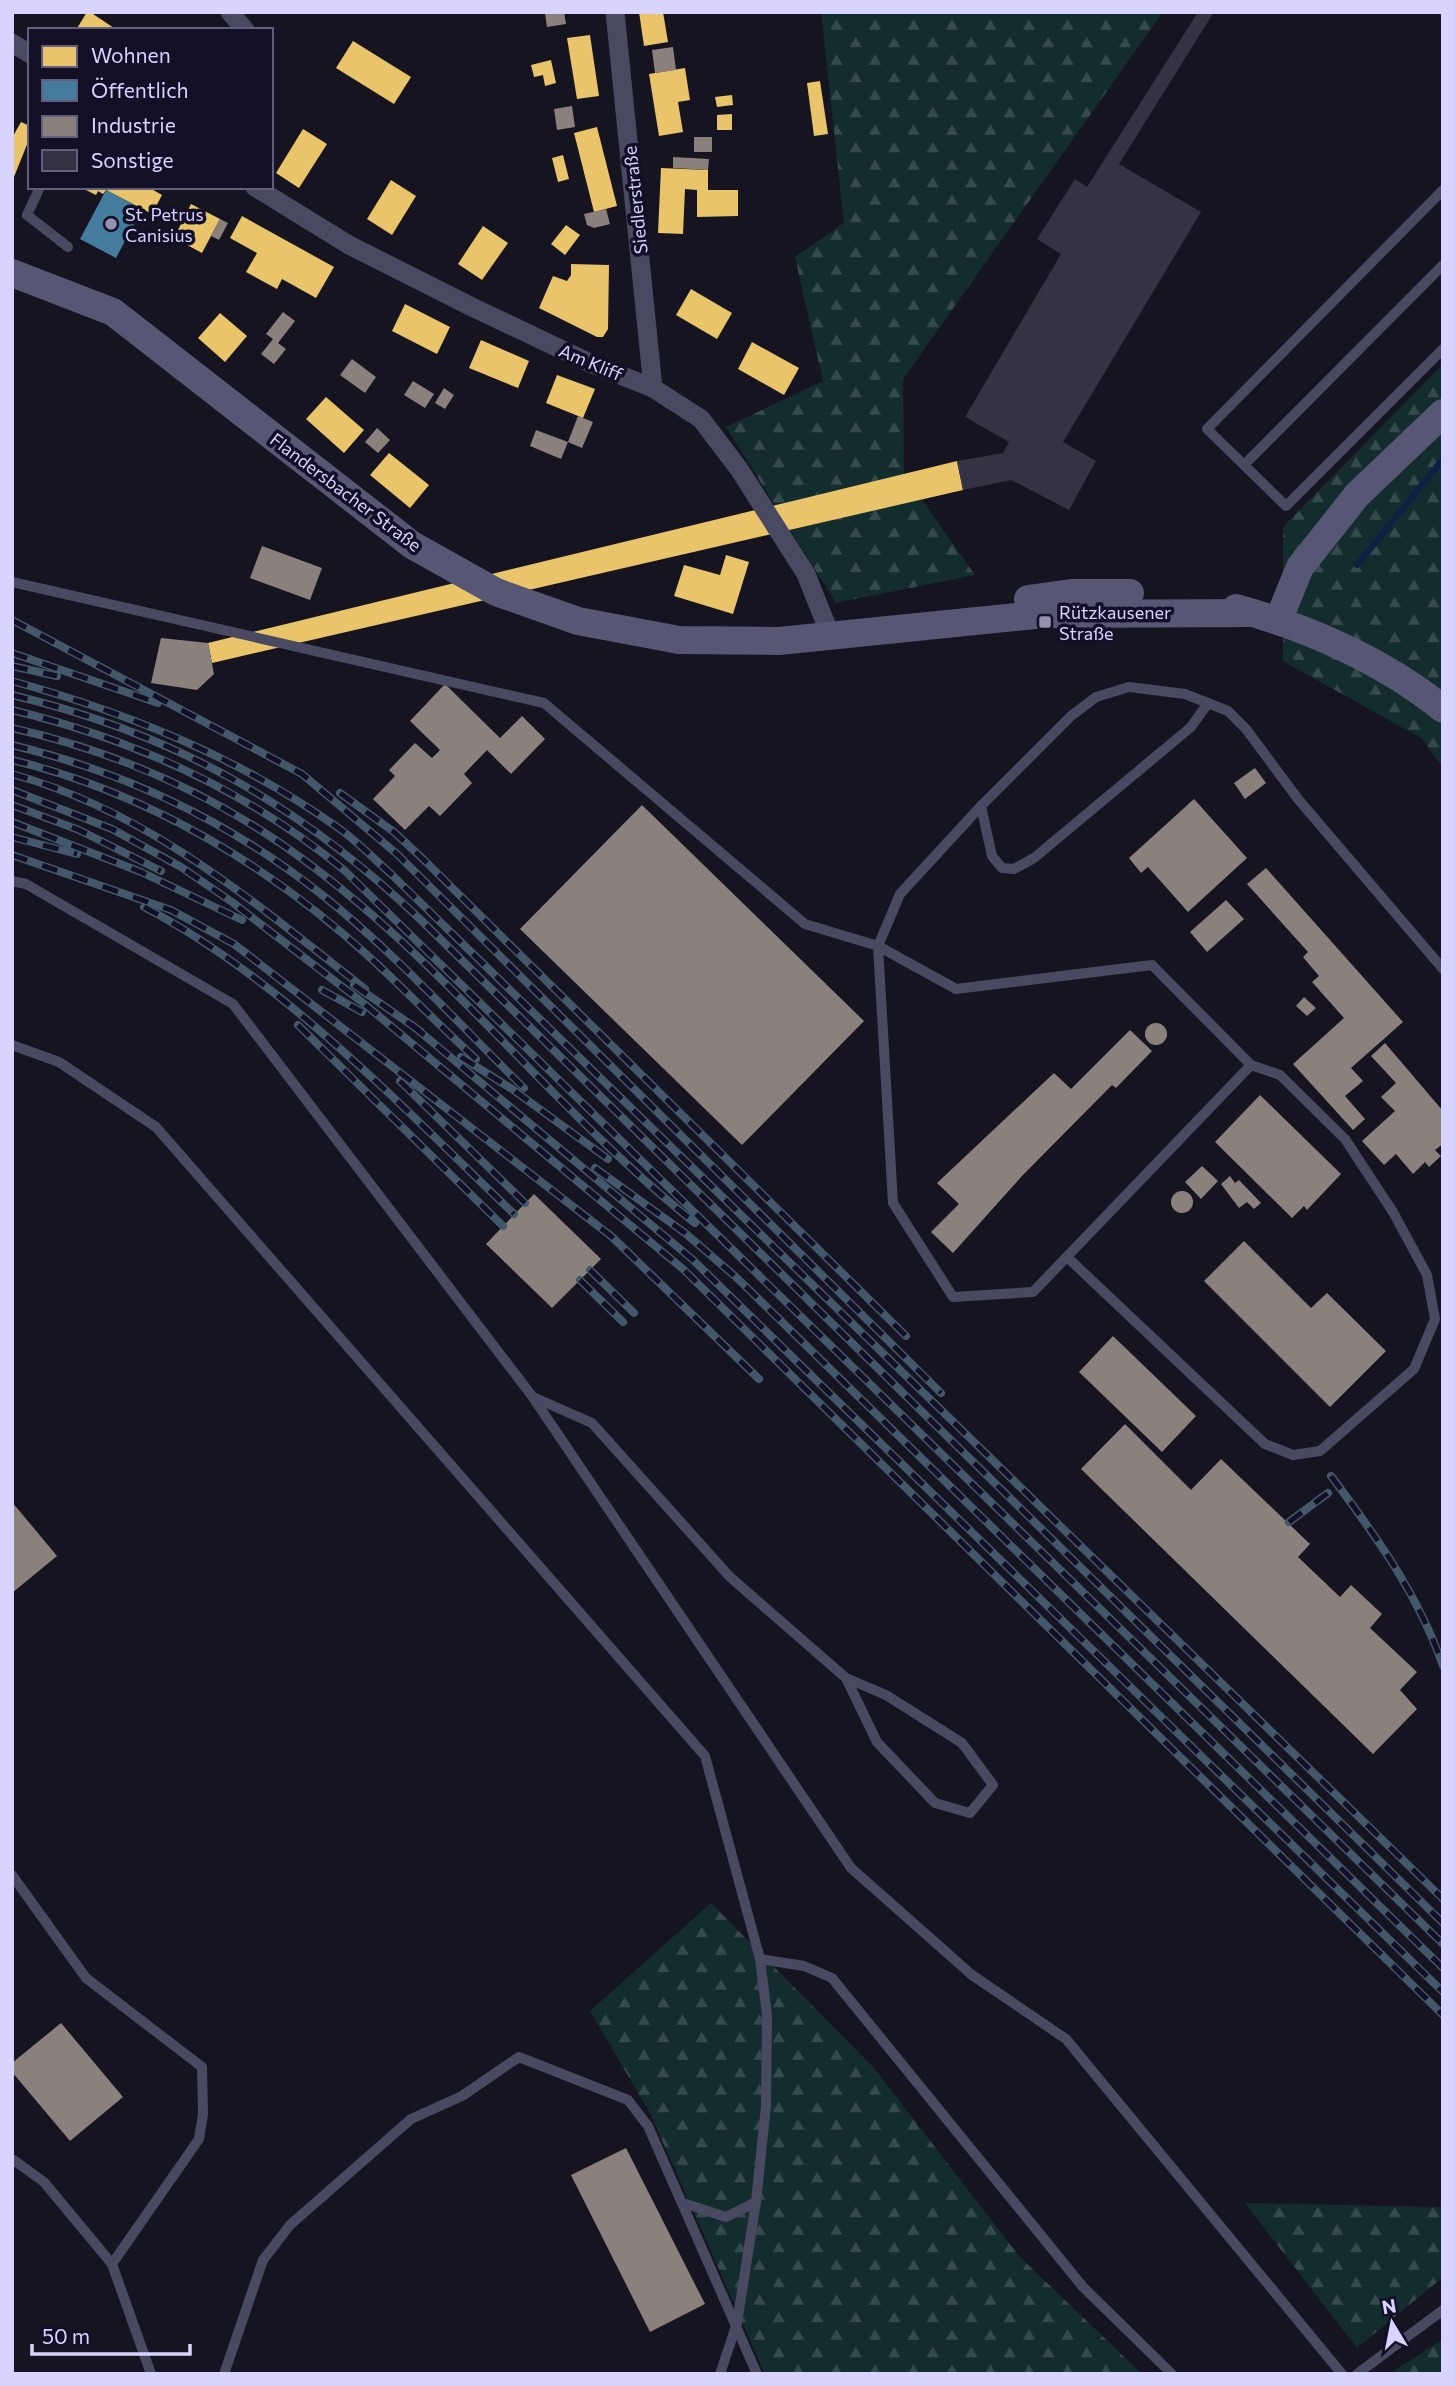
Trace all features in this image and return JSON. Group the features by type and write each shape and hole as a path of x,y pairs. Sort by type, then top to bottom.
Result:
{"street":[{"path":"230,12 243,28"},
{"name":"Siedlerstraße","path":"615,12 653,388"},
{"path":"12,43 28,53"},
{"name":"Am Kliff","path":"258,189 349,245 592,364 653,388 701,419 739,469 806,574 831,637"},
{"name":"Flandersbacher Straße","path":"12,274 113,312 412,545 496,592 578,621 679,640 779,641 920,625 972,608 1071,593 1191,596 1265,617 1374,664 1443,709"},
{"path":"1265,617 1300,567 1357,495 1443,413"}],"lane":[{"path":"39,189 27,215 68,247"},
{"path":"1443,190 1207,429 1286,506 1443,349"},
{"path":"1244,465 1443,265"},
{"path":"12,582 544,702 805,924 877,946 956,989 1152,965 1251,1065 1280,1075 1345,1139 1393,1212 1427,1275 1435,1319 1414,1369 1320,1451 1293,1455 1265,1444 1067,1257"},
{"path":"1251,1065 1033,1292 953,1297 893,1203 877,946 900,894 981,806 1071,716 1096,697 1129,687 1185,695 1228,711 1246,729 1298,799 1443,970"},
{"path":"981,806 992,856 1002,868 1014,869 1034,858 1191,727 1208,702"},
{"path":"12,881 26,884 233,1004 533,1396 851,1868 972,1975 1066,2039 1342,2374"},
{"path":"12,1045 59,1062 156,1127 705,1756 760,1959 767,2015 766,2106 756,2202 737,2323 720,2374"},
{"path":"533,1396 592,1423 730,1577 846,1678 886,1695 962,1743 993,1785 970,1813 935,1804 877,1742 846,1678"},
{"path":"12,1875 86,1978 202,2067 203,2114 198,2139 112,2264"},
{"path":"760,1959 804,1966 832,1978 1083,2287 1172,2374"},
{"path":"224,2374 263,2260 290,2225 411,2119 462,2096 519,2057 628,2100 648,2126 737,2323 757,2374"},
{"path":"12,2159 44,2182 112,2264 151,2374"},
{"path":"683,2203 726,2217 756,2202"},
{"path":"1357,2374 1443,2311"}],"green space":[{"path":"821,12 1163,12 903,379 904,474 975,575 836,603 726,427 823,381 795,257 844,223"},
{"path":"1443,364 1443,768 1421,738 1283,661 1283,527"},
{"path":"711,1903 874,2068 1019,2256 1142,2374 765,2374 650,2113 590,2011"},
{"path":"1245,2203 1443,2207 1443,2277 1357,2348"},
{"path":"1443,2339 1443,2374 1389,2374"}],"building: Wohnen":[{"path":"87,12 90,12 114,28 77,28"},
{"path":"639,12 663,12 668,42 644,46"},
{"path":"590,35 599,96 577,99 567,38"},
{"path":"353,41 411,77 394,104 336,68"},
{"path":"551,60 556,83 545,86 543,75 534,77 531,65"},
{"path":"685,68 690,100 678,102 683,132 659,136 649,74"},
{"path":"820,81 828,134 814,136 807,83"},
{"path":"732,95 733,105 717,107 715,97"},
{"path":"732,114 732,130 717,130 717,115"},
{"path":"21,122 28,125 28,142 12,182 12,138"},
{"path":"597,127 617,206 594,212 574,133"},
{"path":"303,129 327,144 299,188 276,173"},
{"path":"563,155 569,179 558,182 552,158"},
{"path":"661,168 708,170 708,190 738,190 738,216 697,217 697,190 685,189 683,234 658,233"},
{"path":"391,180 416,196 392,235 367,219"},
{"path":"84,189 152,189 162,195 152,214 106,190 103,194 98,191 96,195"},
{"path":"191,204 220,219 202,253 174,238"},
{"path":"242,216 334,267 316,298 282,279 277,289 246,272 257,253 230,238"},
{"path":"566,225 580,235 565,255 551,244"},
{"path":"483,226 508,243 482,280 458,264"},
{"path":"571,264 609,265 608,329 603,337 597,337 539,308 553,276 567,281 571,275"},
{"path":"691,289 732,313 717,339 676,315"},
{"path":"405,304 450,327 437,354 392,331"},
{"path":"220,313 247,336 225,362 198,338"},
{"path":"481,340 529,361 518,388 469,368"},
{"path":"752,342 799,368 784,395 738,369"},
{"path":"557,375 595,389 583,418 546,403"},
{"path":"326,397 364,430 344,453 306,419"},
{"path":"389,453 429,485 410,508 370,475"},
{"path":"957,461 963,490 212,663 208,643"},
{"path":"726,555 749,562 733,614 674,596 684,565 720,575"}],"building: Öffentlich":[{"name":"St. Petrus Canisius","path":"106,190 142,209 116,258 80,239"}],"building: Industrie":[{"path":"564,12 566,24 547,27 545,13"},
{"path":"673,47 676,70 655,73 652,50"},
{"path":"572,106 575,127 557,130 554,109"},
{"path":"694,137 712,137 712,152 694,152"},
{"path":"673,157 709,159 708,170 673,168"},
{"path":"606,209 610,224 594,228 587,225 584,214"},
{"path":"220,219 228,223 219,240 211,236"},
{"path":"283,312 295,321 278,343 286,349 274,364 261,354 273,339 266,334"},
{"path":"352,359 376,377 365,393 340,375"},
{"path":"413,381 434,394 425,408 404,395"},
{"path":"444,388 454,395 445,409 435,403"},
{"path":"578,416 593,422 582,448 568,442"},
{"path":"377,428 390,440 378,453 365,442"},
{"path":"536,430 568,442 561,459 530,446"},
{"path":"262,546 322,568 310,600 250,578"},
{"path":"161,638 208,643 214,674 197,690 151,683"},
{"path":"445,684 500,738 522,716 545,739 511,774 487,750 464,774 472,783 440,816 429,806 405,830 373,799 395,776 389,770 415,743 432,758 440,750 410,721"},
{"path":"1255,768 1266,783 1245,799 1234,783"},
{"path":"1194,799 1247,858 1188,912 1148,867 1141,873 1129,858"},
{"path":"642,805 864,1021 742,1145 520,929"},
{"path":"1266,868 1403,1022 1351,1068 1363,1081 1345,1096 1365,1119 1353,1130 1293,1064 1344,1018 1312,982 1319,976 1303,957 1308,952 1247,884"},
{"path":"1226,900 1244,919 1207,952 1190,932"},
{"path":"1304,997 1316,1008 1307,1016 1296,1006"},
{"path":"1156,1023 1164,1026 1167,1034 1164,1042 1156,1045 1148,1042 1145,1034 1148,1026"},
{"path":"1130,1030 1152,1051 1116,1088 1112,1085 1022,1176 953,1253 931,1232 959,1204 937,1183 1054,1073 1071,1089"},
{"path":"1385,1043 1443,1111 1443,1144 1435,1150 1441,1156 1429,1167 1425,1162 1413,1174 1396,1154 1384,1165 1362,1141 1395,1111 1381,1097 1396,1083 1371,1056"},
{"path":"1260,1095 1341,1174 1307,1210 1304,1206 1292,1218 1215,1142"},
{"path":"1202,1166 1218,1181 1201,1199 1185,1182"},
{"path":"1230,1176 1235,1183 1239,1180 1261,1203 1254,1209 1247,1202 1239,1208 1221,1184"},
{"path":"1178,1191 1186,1191 1193,1198 1193,1206 1186,1213 1178,1213 1171,1206 1171,1198"},
{"path":"534,1194 601,1259 552,1308 486,1244"},
{"path":"1244,1241 1311,1308 1327,1293 1386,1351 1330,1407 1204,1281"},
{"path":"1113,1336 1196,1416 1162,1452 1079,1372"},
{"path":"1125,1424 1191,1490 1221,1459 1310,1544 1298,1557 1340,1597 1351,1585 1382,1614 1370,1628 1417,1672 1400,1690 1417,1709 1373,1754 1081,1469"},
{"path":"12,1502 57,1556 12,1593"},
{"path":"61,2023 123,2097 70,2141 12,2072 12,2063"},
{"path":"626,2148 705,2304 650,2332 571,2175"}],"building: Sonstige":[{"path":"1198,12 1214,12 1119,164 1201,212 1063,442 1096,461 1069,510 1011,480 963,490 957,461 1003,453 1009,442 965,417 1061,254 1037,239 1075,179 1087,187"}],"waterway":[{"path":"1357,565 1443,459"}],"railway":[{"path":"12,620 302,774 397,854 941,1393"},
{"path":"12,653 158,703"},
{"path":"12,666 57,676"},
{"path":"12,681 98,707 221,758 299,802 351,838 1443,1899"},
{"path":"12,695 72,711 182,753 283,809 331,843 377,881 423,922 1443,1923"},
{"path":"12,710 102,736 188,771 268,815 344,870 1443,1944"},
{"path":"12,728 90,750 165,779 237,816 304,860 406,945 595,1134 695,1223"},
{"path":"12,745 54,756 135,785 213,822 286,868 348,916 374,940 524,1088"},
{"path":"12,760 63,774 112,792 207,838 252,866 337,928 476,1059"},
{"path":"12,774 62,791 155,836 241,893 365,989"},
{"path":"12,790 112,829 181,867 232,902 362,1002 683,1269 1443,2015"},
{"path":"340,793 394,832 423,859 906,1336"},
{"path":"12,805 79,830 161,871"},
{"path":"12,822 141,872 242,920"},
{"path":"12,837 77,854"},
{"path":"12,855 171,910 234,944 611,1236 759,1379"},
{"path":"144,907 195,936 292,1008 339,1047 514,1214"},
{"path":"354,985 420,1031"},
{"path":"322,990 362,1012"},
{"path":"298,1025 503,1226"},
{"path":"412,1025 692,1259 1443,1992"},
{"path":"461,1057 512,1089 608,1159"},
{"path":"400,1081 525,1203"},
{"path":"595,1168 685,1233 737,1278 1443,1968"},
{"path":"590,1270 634,1313"},
{"path":"580,1280 623,1322"},
{"path":"1331,1476 1394,1566 1421,1614 1443,1666"},
{"path":"1289,1522 1328,1493"}],"place":[{"name":"St. Petrus Canisius","path":"111,224"},
{"name":"Rützkausener Straße","path":"1045,622"}]}
